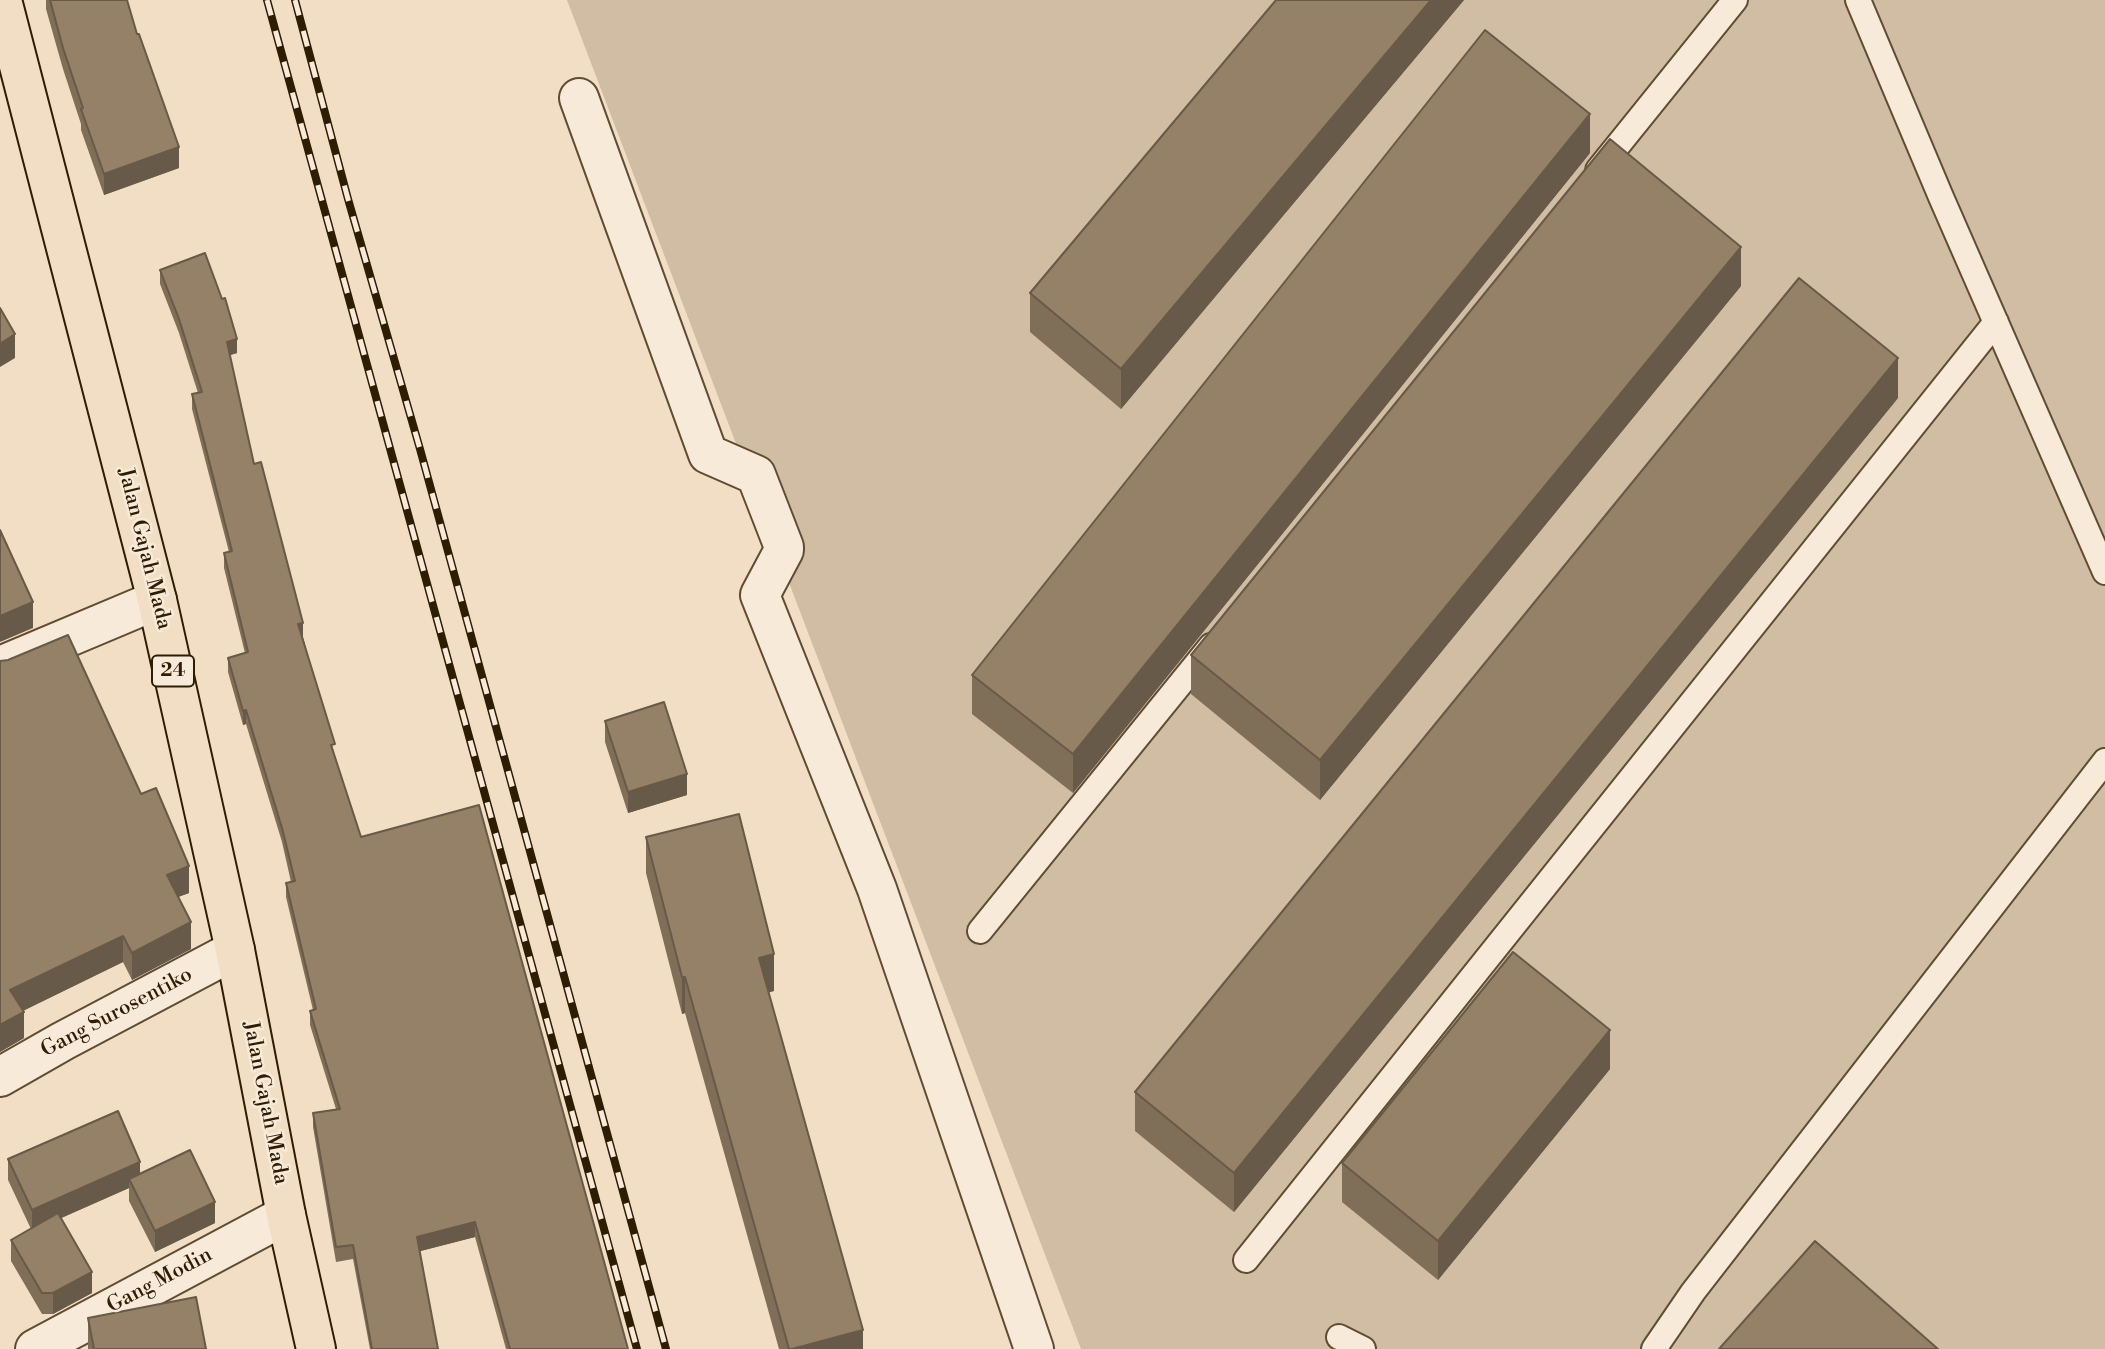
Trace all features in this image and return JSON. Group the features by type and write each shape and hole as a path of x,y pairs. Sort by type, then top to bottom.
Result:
{"highway":[{"name":"Jalan Gajah Mada","path":"2,0 9,64 157,600 235,950 286,1215 316,1349"}],"street":[{"path":"579,98 708,454 757,476 784,547 760,595 877,889 1034,1349"},
{"path":"0,666 157,600"},
{"name":"Gang Surosentiko","path":"0,1077 235,950"},
{"name":"Gang Modin","path":"35,1349 286,1215"}],"lane":[{"path":"1586,184 1735,0"},
{"path":"1858,0 2105,572"},
{"path":"1246,1260 1996,322"},
{"path":"980,931 1226,628"},
{"path":"1654,1349 1701,1281 2105,761"},
{"path":"1339,1338 1363,1349"}],"shaded area":[{"path":"567,0 2105,0 2105,1349 1081,1349"}],"building":[{"path":"50,0 127,0 179,147 104,174 81,109 83,108"},
{"path":"1276,0 1431,0 1121,369 1030,293"},
{"path":"1485,30 1590,114 1073,754 972,675"},
{"path":"1610,139 1741,247 1320,760 1191,655"},
{"path":"205,253 222,299 225,298 237,339 227,342 254,464 261,462 303,623 298,624 335,744 331,745 361,837 479,805 628,1349 510,1349 475,1222 417,1237 438,1349 372,1349 353,1245 336,1247 313,1113 340,1109 310,1011 316,1009 286,883 295,881 282,828 228,658 248,652 224,553 232,551 192,394 202,392 160,270"},
{"path":"1799,278 1898,358 1234,1173 1135,1092"},
{"path":"0,308 15,334 0,344"},
{"path":"0,530 33,602 0,616"},
{"path":"68,635 141,794 156,788 189,866 167,875 191,922 132,953 123,936 10,990 24,1012 0,1025 0,661"},
{"path":"664,702 687,774 628,792 605,721"},
{"path":"739,814 774,954 759,958 863,1330 792,1349 789,1349 685,977 682,977 646,837"},
{"path":"1513,952 1610,1030 1438,1241 1342,1163"},
{"path":"118,1111 140,1162 32,1210 8,1159"},
{"path":"190,1150 215,1202 155,1231 129,1179"},
{"path":"58,1213 92,1272 53,1293 42,1293 11,1240"},
{"path":"1815,1241 1938,1349 1719,1349"},
{"path":"196,1297 206,1349 94,1349 88,1318"}],"railway":[{"path":"267,0 637,1349"},
{"path":"295,0 666,1349"}]}
